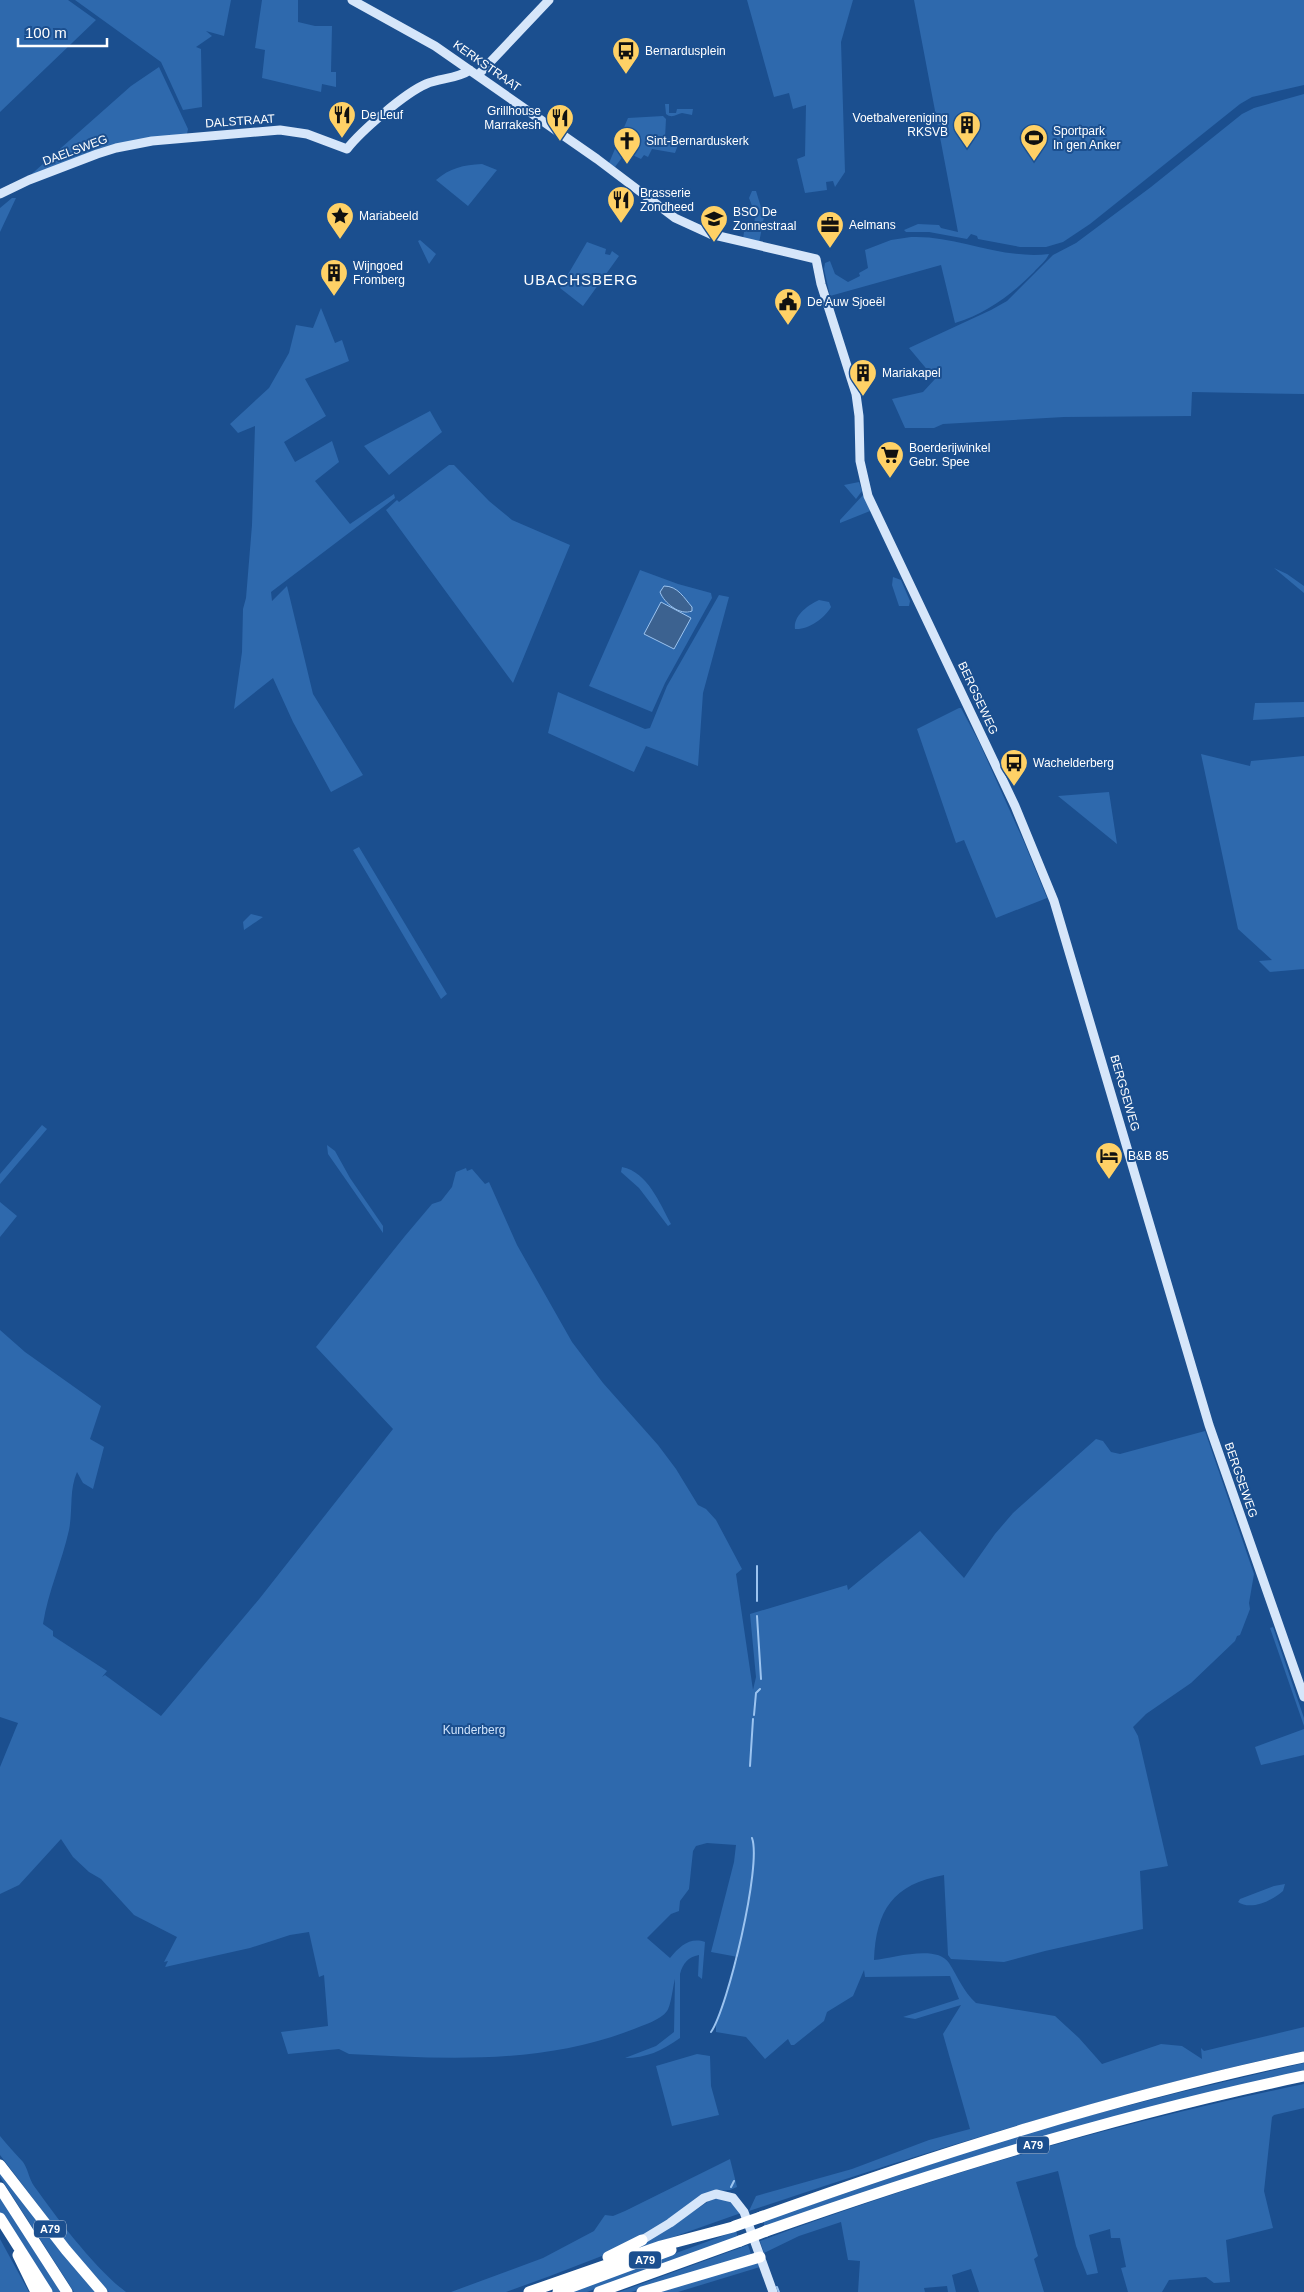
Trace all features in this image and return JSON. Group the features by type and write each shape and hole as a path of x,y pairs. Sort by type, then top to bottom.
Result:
{"highway":[{"name":"A79","path":"558,2292 761,2217 908,2166 1082,2112 1304,2057"},
{"name":"A79","path":"598,2292 883,2191 1037,2144 1179,2105 1304,2076"},
{"name":"A79","path":"0,2165 66,2250 102,2292"},
{"path":"0,2188 67,2292"},
{"path":"0,2218 47,2292"},
{"name":"A79","path":"529,2292 660,2246 734,2227"},
{"path":"9,2231 22,2267 36,2292"},
{"name":"A79","path":"568,2278 642,2240"},
{"name":"A79","path":"642,2292 760,2257"}],"street":[{"name":"KERKSTRAAT","path":"352,0 436,46 597,159 675,218 710,234 816,259"},
{"path":"474,72 549,0"},
{"name":"DALSTRAAT","path":"161,139 280,130 307,134 347,149 394,106 418,88 436,80 474,72"},
{"name":"DAELSWEG","path":"0,194 29,180 116,148 161,139"},
{"name":"BERGSEWEG","path":"816,259 823,290 856,394 859,416 860,461 866,489 1008,792 1054,902 1209,1425 1304,1696"},
{"path":"642,2240 670,2223 704,2198 716,2194 733,2198 743,2210 773,2292"}],"green space":[{"path":"0,0 68,0 96,20 0,112"},
{"path":"75,0 231,0 224,36 206,31 212,36 196,47 201,49 202,107 183,110 161,62"},
{"path":"262,0 298,0 298,22 315,26 332,26 331,72 336,72 336,87 322,84 321,92 262,78 265,50 255,48"},
{"path":"747,0 853,0 841,42 845,172 835,187 833,181 826,182 827,190 805,193 797,159 805,156 806,105 793,109 789,93 774,97"},
{"path":"914,0 1304,0 1304,85 1252,97 1240,104 1090,224 1063,242 1046,247 1020,247 978,239 977,236 971,234 967,239 929,232 906,232 904,230 918,224 939,225 941,228 958,232"},
{"path":"159,67 188,129 187,134 150,138 26,179 131,86"},
{"path":"1304,94 1304,394 1192,392 1191,416 1064,417 943,424 934,428 905,428 892,399 923,392 935,379 909,348 1007,301 1053,255 1076,243 1151,187 1242,114 1254,108"},
{"path":"665,104 669,104 669,113 676,113 677,109 693,109 692,115 682,113 672,116 668,115 666,114"},
{"path":"663,116 666,119 665,138 680,140 675,153 652,149 648,157 644,155 641,159 626,152 615,167 609,163 628,118"},
{"path":"482,164 497,170 468,206 436,180 457,168"},
{"path":"752,191 756,191 764,217 759,243 743,239 744,232 753,226 755,217 749,198"},
{"path":"12,198 16,198 0,232 0,208"},
{"path":"928,237 1014,254 1049,254 1034,272 1007,296 988,309 955,323 941,265 830,296 824,269 825,263 830,261 835,274 848,282 860,276 859,273 868,268 865,250 891,240"},
{"path":"420,240 436,254 429,264 418,241"},
{"path":"587,242 606,249 605,254 610,255 612,251 619,256 583,306 560,288"},
{"path":"321,308 335,343 342,340 349,361 305,379 326,416 284,442 295,462 332,441 339,462 315,481 350,524 394,494 395,498 271,592 272,601 287,586 313,694 363,775 331,792 293,722 273,678 234,709 242,652 243,609 246,598 252,525 255,426 238,433 230,424 269,388 289,353 296,325 313,328"},
{"path":"430,411 442,432 389,475 364,446"},
{"path":"449,465 454,465 489,501 512,520 570,545 513,683 386,510 397,500 399,502"},
{"path":"859,482 862,491 856,499 844,485"},
{"path":"864,494 870,511 840,523 840,520"},
{"path":"1274,568 1287,574 1304,586 1304,593"},
{"path":"640,570 678,584 711,593 712,598 665,683 652,712 589,686","holes":["660,592 682,594 690,606 690,613 685,613 672,607"]},
{"path":"893,577 901,580 910,601 909,606 899,606 892,585"},
{"path":"719,595 729,597 703,693 698,766 646,746 634,772 548,733 558,692 645,729 650,728 667,686"},
{"path":"819,600 829,602 831,607 828,611 810,626 795,629 796,620 799,615"},
{"path":"1304,702 1304,717 1253,720 1255,703"},
{"path":"961,708 979,742 1047,898 996,918 964,840 956,843 917,729"},
{"path":"1201,754 1250,766 1251,761 1304,756 1304,969 1270,972 1259,961 1272,960 1238,929"},
{"path":"1109,792 1117,844 1058,796"},
{"path":"359,847 447,994 441,999 353,850"},
{"path":"251,914 263,917 244,930 243,922"},
{"path":"42,1125 47,1129 0,1184 0,1174"},
{"path":"327,1145 335,1151 350,1178 383,1226 383,1233 328,1154"},
{"path":"622,1167 639,1175 646,1182 658,1198 671,1224 668,1226 639,1188 621,1172"},
{"name":"Kunderberg","path":"466,1168 467,1171 472,1169 485,1184 489,1182 517,1245 572,1342 603,1383 658,1445 676,1469 698,1505 706,1509 716,1520 742,1569 736,1574 753,1690 756,1677 750,1614 847,1585 848,1590 920,1531 964,1578 995,1534 1013,1513 1096,1439 1103,1441 1111,1452 1120,1454 1205,1431 1254,1574 1249,1603 1250,1609 1240,1635 1237,1636 1235,1641 1191,1683 1146,1714 1133,1727 1138,1736 1168,1866 1140,1871 1143,1929 1004,1962 951,1959 948,1955 944,1875 926,1879 912,1885 891,1902 879,1927 875,1942 874,1960 925,1953 943,1957 949,1963 964,1989 976,2003 1055,2016 1079,2038 1102,2064 1161,2044 1182,2046 1202,2059 1201,2048 1204,2051 1304,2027 1304,2051 1163,2085 1024,2123 749,2211 756,2196 852,2169 929,2140 970,2129 943,2034 961,2005 915,2019 903,2017 959,1999 950,1976 865,1977 864,1970 853,1996 827,2012 824,2021 794,2045 791,2045 788,2039 765,2059 746,2037 716,2032 716,2024 738,1957 711,1952 734,1862 736,1845 707,1843 696,1846 693,1851 689,1889 680,1901 679,1911 671,1914 647,1938 670,1958 690,1942 705,1942 702,1979 698,1976 699,1955 686,1961 680,1974 680,2038 654,2053 633,2058 625,2058 656,2046 674,2032 675,1979 671,2001 661,2017 599,2041 564,2049 529,2054 457,2058 349,2054 339,2049 288,2054 281,2032 328,2026 324,1975 319,1977 309,1932 290,1935 250,1948 165,1967 168,1961 164,1962 177,1937 134,1915 101,1879 89,1872 73,1857 61,1839 19,1885 0,1894 0,1767 18,1723 0,1717 0,1330 25,1352 101,1406 90,1439 104,1447 93,1489 83,1483 77,1472 72,1493 69,1530 48,1600 43,1624 53,1631 53,1636 107,1671 102,1677 105,1675 161,1716 260,1598 393,1429 316,1347 432,1204 441,1201 452,1187 456,1172"},
{"path":"0,1202 17,1216 0,1237"},
{"path":"1273,1627 1304,1718 1304,1726 1270,1628"},
{"path":"1304,1729 1304,1755 1261,1765 1255,1747"},
{"path":"1285,1884 1283,1891 1274,1898 1262,1903 1249,1905 1238,1902 1240,1899 1274,1886"},
{"path":"697,2054 710,2056 711,2086 719,2115 672,2126 656,2066"},
{"path":"1304,2063 1304,2071 765,2227 763,2221 979,2148 1057,2124"},
{"path":"1304,2084 1304,2108 1272,2117 1264,2191 1273,2228 1226,2240 1230,2282 1214,2283 1206,2277 1169,2280 1162,2292 1128,2292 1121,2268 1126,2267 1120,2238 1111,2238 1110,2229 1089,2235 1098,2273 1087,2275 1076,2246 1058,2171 1016,2182 1038,2256 1034,2259 1044,2292 979,2292 971,2269 952,2275 956,2292 948,2292 947,2286 924,2288 925,2292 858,2292 860,2261 848,2260 841,2222 799,2236 764,2253 760,2241 894,2194 1029,2152 1166,2115"},
{"path":"0,2136 23,2162 34,2186 77,2242 102,2270 126,2292 109,2292 73,2251 0,2155"},
{"path":"730,2159 737,2187 730,2190 717,2191 663,2225 607,2254 506,2292 451,2292 543,2258 594,2231 605,2215 613,2216 625,2211"},
{"path":"0,2168 99,2292 74,2292 0,2177"},
{"path":"0,2193 63,2292 51,2292 0,2213"},
{"path":"719,2198 731,2200 741,2213 611,2259 664,2231 709,2201"},
{"path":"736,2231 738,2237 587,2292 570,2292"},
{"path":"0,2239 29,2292 0,2292"},
{"path":"748,2245 751,2254 748,2258 631,2292 619,2292"},
{"path":"758,2260 760,2267 678,2292 652,2292"}],"shaded area":[{"path":"664,586 673,588 680,593 692,607 692,611 682,612 669,604 660,592"},
{"path":"661,602 691,618 674,649 644,634"}],"waterway":[{"path":"757,1566 757,1601"},
{"path":"757,1616 761,1679"},
{"path":"754,1715 756,1693 760,1689"},
{"path":"750,1766 753,1719"},
{"path":"711,2032 726,1995 742,1936 752,1876 754,1853 752,1838"},
{"path":"731,2187 734,2181"},
{"path":"777,2287 779,2292"}],"place":[{"name":"Bernardusplein","path":"626,75"},
{"name":"De Leuf","path":"342,139"},
{"name":"Grillhouse Marrakesh","path":"560,142"},
{"name":"Voetbalvereniging RKSVB","path":"967,149"},
{"name":"Sportpark In gen Anker","path":"1034,162"},
{"name":"Sint-Bernarduskerk","path":"627,165"},
{"name":"Brasserie Zondheed","path":"621,224"},
{"name":"Mariabeeld","path":"340,240"},
{"name":"BSO De Zonnestraal","path":"714,243"},
{"name":"Aelmans","path":"830,249"},
{"name":"Wijngoed Fromberg","path":"334,297"},
{"name":"De Auw Sjoeël","path":"788,326"},
{"name":"Mariakapel","path":"863,397"},
{"name":"Boerderijwinkel Gebr. Spee","path":"890,479"},
{"name":"Wachelderberg","path":"1014,787"},
{"name":"B&B 85","path":"1109,1180"}],"district":[{"name":"UBACHSBERG","path":"581,280"}]}
